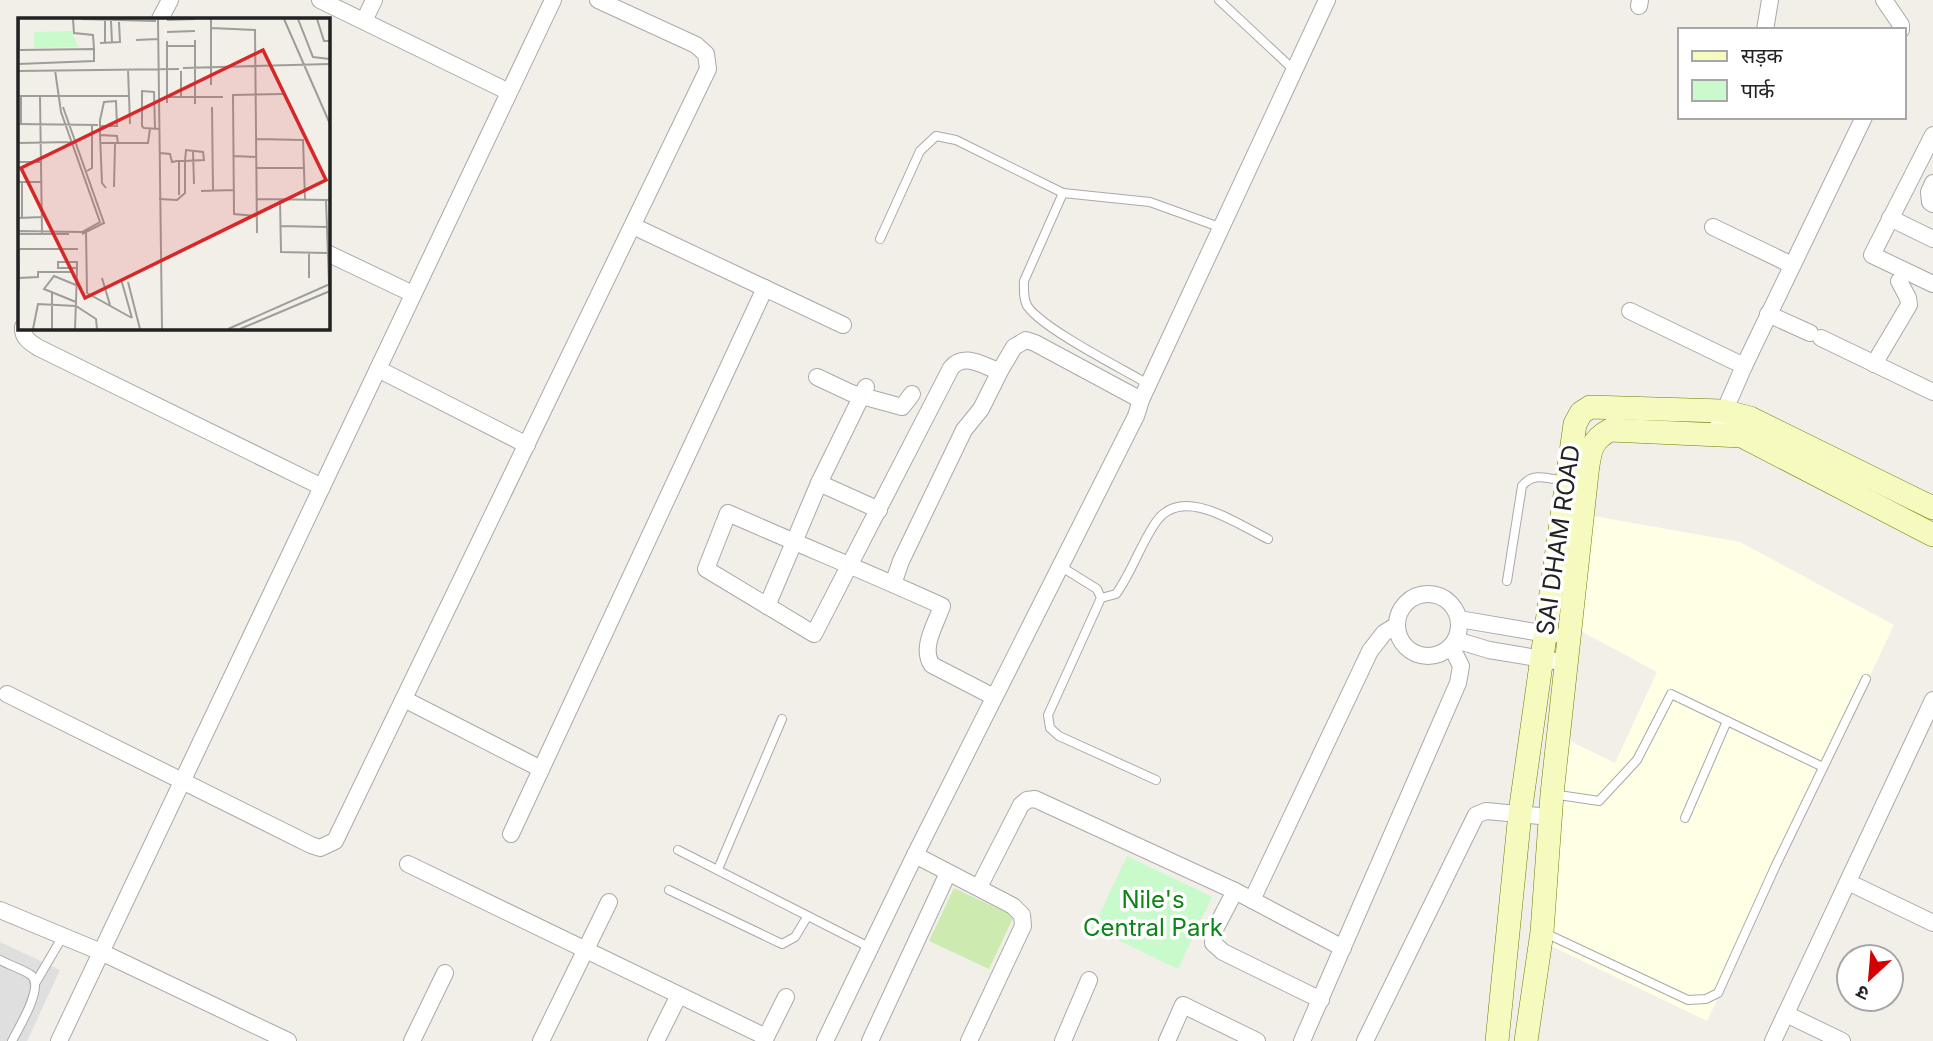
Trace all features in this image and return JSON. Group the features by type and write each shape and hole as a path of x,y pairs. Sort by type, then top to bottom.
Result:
{"street":[{"path":"161,18 170,0"},
{"path":"320,0 509,92"},
{"path":"364,21 374,0"},
{"path":"59,1041 553,0"},
{"path":"7,694 311,845 320,848 335,841 708,69 706,54 696,45 598,0"},
{"path":"825,1041 915,855 1136,416 1148,384 1327,0"},
{"path":"1765,28 1770,0"},
{"path":"1884,0 1900,28"},
{"path":"1715,433 1768,314 1863,119"},
{"path":"1933,135 1872,255 1933,284"},
{"path":"1933,183 1929,192 1930,202 1933,204"},
{"path":"1890,218 1933,239"},
{"path":"633,226 843,325"},
{"path":"1713,227 1792,265"},
{"path":"329,254 413,294"},
{"path":"1874,364 1909,305 1899,281"},
{"path":"511,834 765,288"},
{"path":"1630,311 1744,366"},
{"path":"1768,314 1933,392"},
{"path":"24,329 29,342 38,348 322,487"},
{"path":"893,584 901,561 964,430 981,409 1014,347 1026,340 1035,343 1141,400"},
{"path":"994,697 932,665 926,657 927,647 942,606 893,584 850,567 728,513 706,569 814,634 850,567 954,364 964,359 996,370 1001,369"},
{"path":"378,369 527,445"},
{"path":"817,377 851,393 864,391 902,407 912,394"},
{"path":"767,606 819,483 864,391"},
{"path":"1596,438 1591,407 1723,411 1750,418 1933,508"},
{"name":"SAI DHAM ROAD","path":"1497,1041 1520,813 1566,481 1575,424 1581,413 1591,407"},
{"name":"SAI DHAM ROAD","path":"1526,1041 1542,932 1552,794 1587,473 1590,452 1596,438 1610,430 1742,436 1933,535"},
{"path":"819,483 878,510"},
{"path":"1424,594 1444,598 1452,604 1459,619 1459,634 1453,643 1438,655 1417,654 1402,641 1397,625 1400,611 1406,603 1424,594"},
{"path":"1459,619 1569,639"},
{"path":"1252,900 1370,651 1384,633 1397,625"},
{"path":"1453,643 1567,663"},
{"path":"1302,1041 1458,683 1461,666 1453,643"},
{"path":"404,699 541,769"},
{"path":"1773,1041 1933,700"},
{"path":"979,887 1021,805 1027,800 1035,799 1235,891 1343,948"},
{"path":"1365,1041 1476,815 1486,810 1550,817"},
{"path":"915,855 1013,906 1022,915 1023,926 969,1041"},
{"path":"408,864 765,1039 786,997"},
{"path":"870,1041 948,873"},
{"path":"1848,882 1933,923"},
{"path":"1235,891 1214,931 1213,943 1223,951 1321,1000"},
{"path":"541,1041 609,902"},
{"path":"0,909 101,952 288,1041"},
{"path":"412,1041 445,972"},
{"path":"1063,1041 1089,980"},
{"path":"656,1041 679,995"},
{"path":"1167,1041 1183,1005 1257,1041"},
{"path":"1786,1014 1842,1041"}],"lane":[{"path":"1219,0 1295,71"},
{"path":"880,239 920,150 936,136 956,141 1063,193 1150,202 1222,228"},
{"path":"1063,193 1024,281 1027,306 1046,323 1148,384"},
{"path":"1507,581 1522,486 1528,478 1535,476 1566,481"},
{"path":"1101,598 1116,594 1156,521 1169,510 1181,505 1201,507 1268,539"},
{"path":"1060,566 1097,589 1101,598 1047,721 1049,727 1059,736 1156,780"},
{"path":"1542,932 1688,1000 1706,999 1718,993 1776,864 1866,679"},
{"path":"1552,794 1599,801 1637,760 1671,694 1823,767"},
{"path":"718,869 782,719"},
{"path":"1685,818 1727,721"},
{"path":"678,850 871,948"},
{"path":"668,890 782,944 795,937 807,916"},
{"path":"36,982 63,936"},
{"path":"0,961 32,975 36,982 36,991 12,1041"}],"shaded area":[{"path":"1588,515 1740,542 1894,625 1707,1021 1545,943 1562,737 1615,763 1657,672 1575,628"},
{"path":"0,942 60,970 27,1041 0,1041"}],"green space":[{"name":"Nile's Central Park","path":"1127,856 1212,897 1178,969 1093,928"},
{"path":"954,888 1014,916 989,969 929,941"}]}
